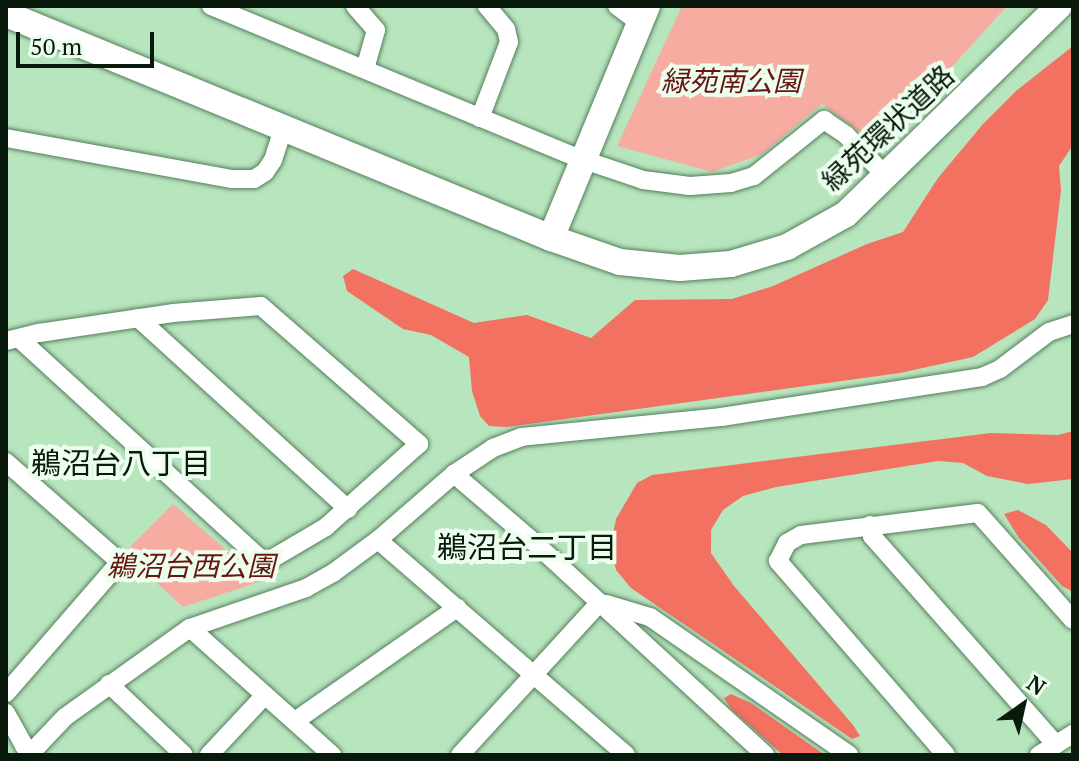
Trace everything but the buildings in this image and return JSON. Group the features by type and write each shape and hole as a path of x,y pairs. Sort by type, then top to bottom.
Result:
{"street":[{"path":"213,6 581,159 643,180 690,186 731,183 754,176 824,120 846,135 887,177"},
{"path":"355,6 376,30 365,69"},
{"path":"480,118 509,42 506,29 487,6"},
{"path":"551,238 643,14 617,6"},
{"name":"緑苑環状道路","path":"6,14 551,238 620,262 680,268 731,264 787,247 846,214 1059,6"},
{"path":"6,138 232,179 254,179 265,172 273,160 283,129"},
{"path":"261,306 419,444 326,527 265,563 13,340 138,318 261,306"},
{"path":"138,318 348,509"},
{"path":"6,713 31,754 65,717 190,628 306,588 378,540 454,474 493,448 521,437 721,417 982,377 1000,369 1049,332 1073,324"},
{"path":"6,462 120,562 6,693"},
{"path":"454,474 600,602 765,755"},
{"path":"946,755 778,561 787,543 801,535 978,513 1073,620"},
{"path":"870,525 872,536 1056,745"},
{"path":"378,540 626,755"},
{"path":"470,752 534,673 600,602"},
{"path":"600,602 650,617 849,755"},
{"path":"295,721 457,608"},
{"path":"190,628 332,755"},
{"path":"109,684 184,755"},
{"path":"209,755 265,695"},
{"path":"1039,755 1073,734"}],"green space":[{"name":"緑苑南公園","path":"682,6 1007,6 880,146 822,104 762,154 712,172 617,146"},
{"name":"鵜沼台西公園","path":"173,504 262,581 183,607 124,553"}],"shaded area":[{"path":"1073,46 1073,145 1059,166 1061,190 1048,300 1035,319 973,357 900,373 506,427 489,426 480,416 472,391 469,357 431,335 403,329 347,291 343,276 353,269 474,323 527,315 591,338 635,300 732,299 773,286 867,244 903,232 938,178 983,124 1016,91"},
{"path":"1073,431 1073,479 1028,484 987,476 963,463 938,461 776,487 743,496 723,510 711,530 711,553 734,586 853,725 860,736 852,739 631,588 616,570 611,544 616,519 637,483 652,475 991,433 1058,435"},
{"path":"1018,510 1046,525 1073,553 1073,592 1062,586 1019,538 1004,514"},
{"path":"731,694 751,703 825,755 783,755 731,709 724,698"}],"district":[{"name":"鵜沼台八丁目","path":"121,463"},
{"name":"鵜沼台二丁目","path":"527,547"}]}
